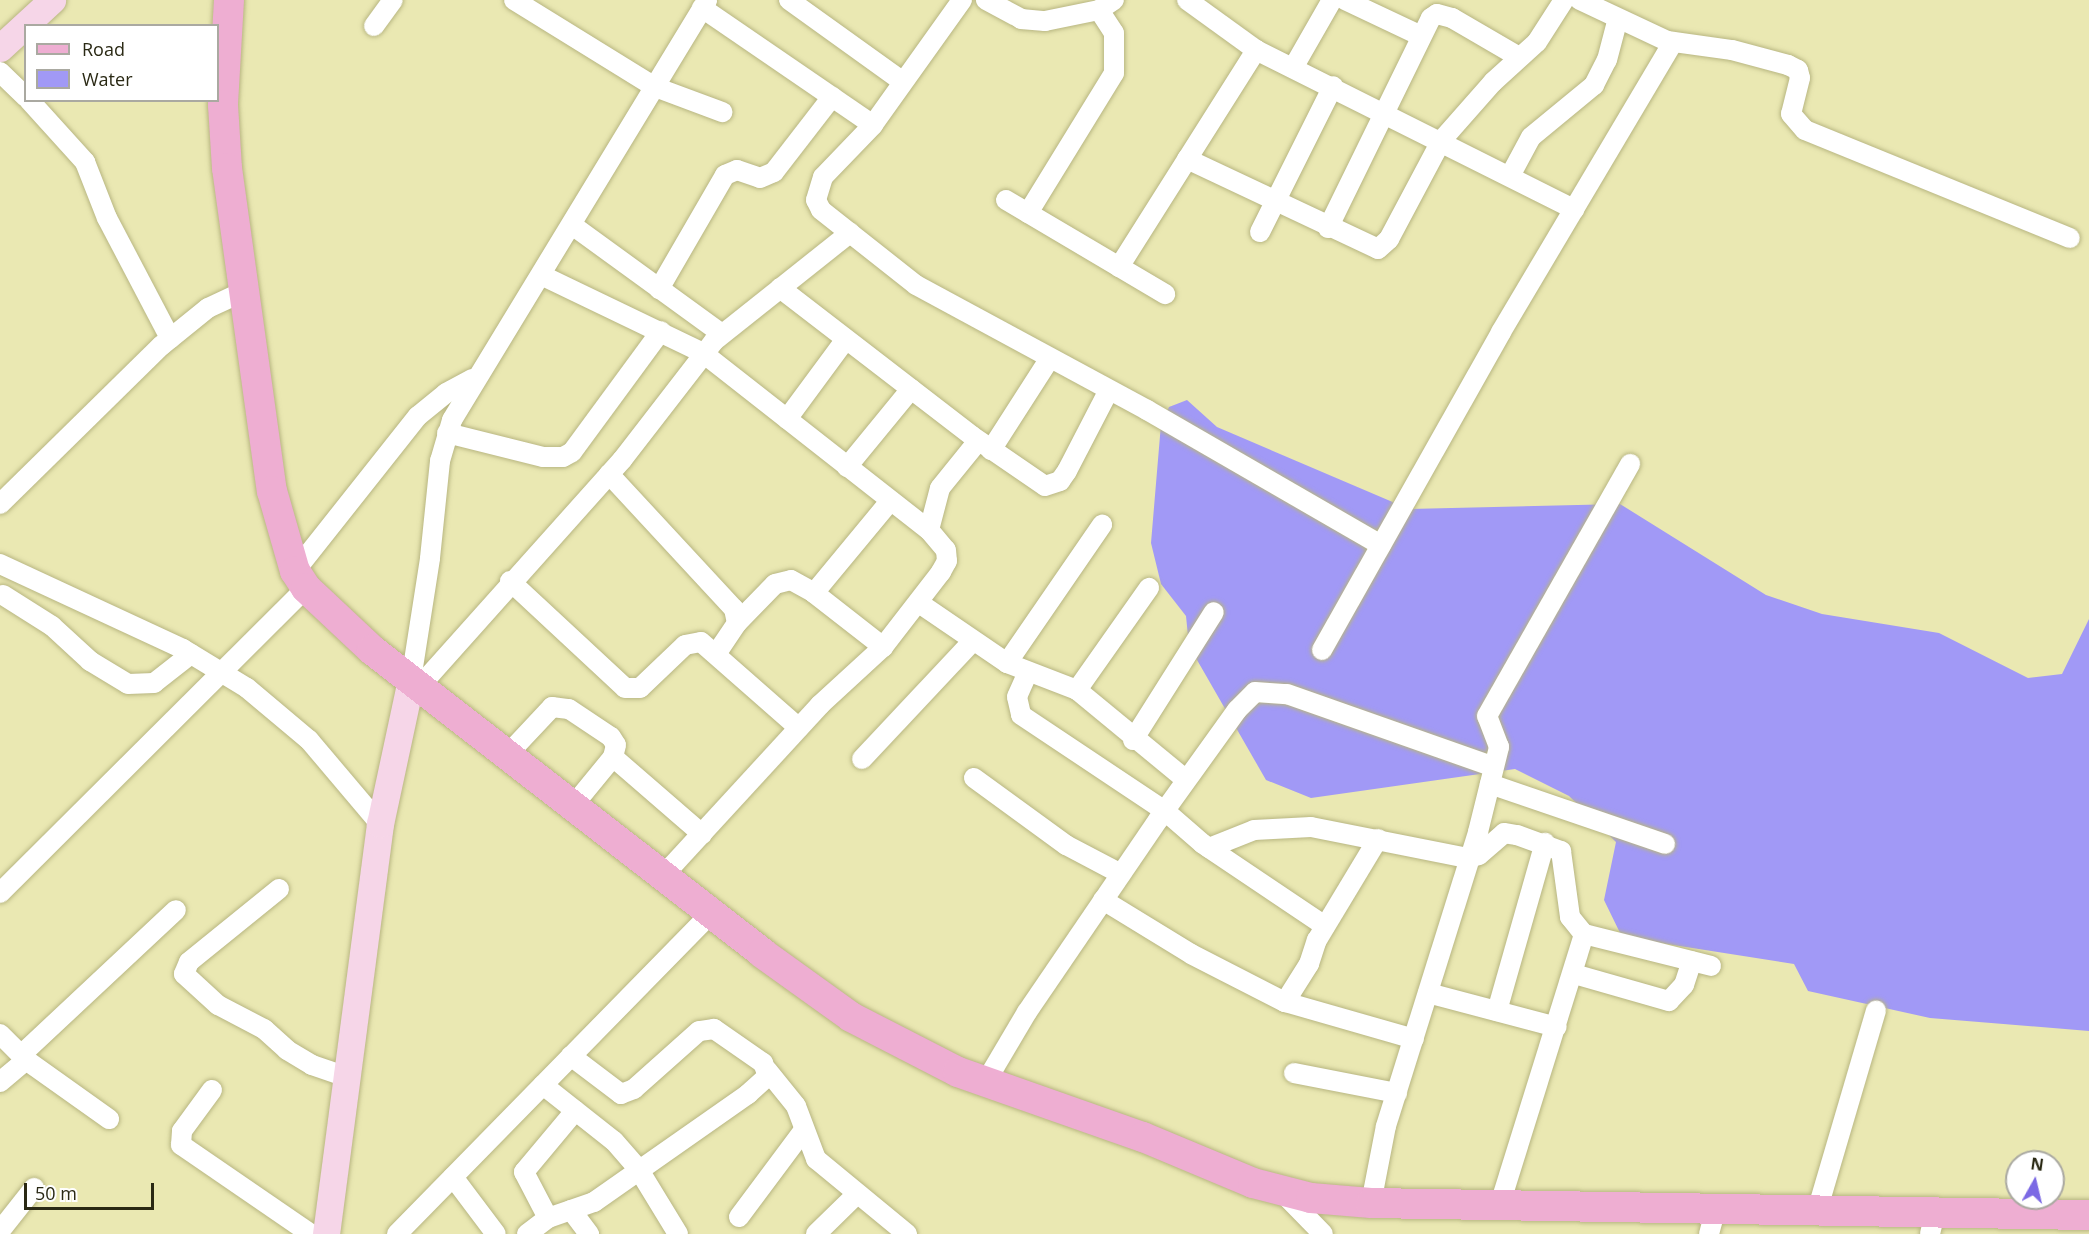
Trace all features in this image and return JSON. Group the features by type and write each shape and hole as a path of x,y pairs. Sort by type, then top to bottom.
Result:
{"main road":[{"path":"229,0 223,105 244,291 272,491 300,580 415,684 572,807 851,1017 919,1054 985,1083 1143,1137 1282,1192 1371,1203 1500,1204 1713,1221 1817,1211 1932,1223 2089,1215"}],"street":[{"path":"26,24 52,0"},
{"path":"374,26 393,0"},
{"path":"514,0 655,87 722,112"},
{"path":"789,0 903,81"},
{"path":"962,0 873,125 831,168 817,188 816,200 821,210 916,285 1109,390 1381,545"},
{"path":"986,0 1030,21 1107,5 1114,33 1114,73 1028,213"},
{"path":"1187,0 1256,50 1333,86 1574,209"},
{"path":"1293,68 1332,0"},
{"path":"1345,0 1421,36"},
{"path":"1187,159 1372,249 1385,246 1441,141 1519,57 1537,42 1564,0"},
{"path":"1581,0 1673,42 1732,50 1788,65 1798,70 1800,78 1791,114 1804,130 2070,238"},
{"path":"326,1234 380,824 415,684 447,434 475,377 572,225 704,4 873,125"},
{"path":"1328,228 1431,18 1443,14 1519,57"},
{"path":"1510,177 1531,137 1594,86 1607,60 1618,18"},
{"path":"0,48 24,26"},
{"path":"1322,650 1574,209 1673,42"},
{"path":"1119,267 1256,50"},
{"path":"4,83 24,97"},
{"path":"1260,232 1333,86"},
{"path":"659,289 725,176 737,170 760,178 774,172 832,97"},
{"path":"30,102 85,162 111,227 170,338"},
{"path":"1006,200 1165,294"},
{"path":"572,225 722,334"},
{"path":"415,684 609,474 703,353 722,334 850,233"},
{"path":"541,275 703,353 942,541 947,561 919,603 883,647 799,728 663,876"},
{"path":"780,288 984,446 1051,487 1066,471 1109,390"},
{"path":"0,504 119,383 170,338 208,308 244,291"},
{"path":"447,434 543,457 563,457 572,452 661,331"},
{"path":"787,419 846,339"},
{"path":"929,530 940,488 984,446 1050,358"},
{"path":"0,893 222,672 300,580 418,416 446,393 475,377"},
{"path":"847,467 911,389"},
{"path":"1371,1203 1377,1161 1499,747 1487,725 1490,708 1630,464"},
{"path":"609,474 734,609 737,623"},
{"path":"814,593 890,501"},
{"path":"1007,663 1102,525"},
{"path":"191,654 154,683 129,684 90,661 52,626 1,601 4,567 191,654 270,704 309,740 380,824"},
{"path":"717,654 737,623 781,581 791,580 814,593 883,647"},
{"path":"510,581 625,688 632,690 646,683 672,655 693,641 701,642 799,728"},
{"path":"1077,690 1149,588"},
{"path":"919,603 1007,663 1077,690 1133,740 1186,780"},
{"path":"1133,740 1214,612"},
{"path":"862,759 973,640"},
{"path":"1028,672 1017,697 1021,715 1165,811 1209,848 1325,926"},
{"path":"985,1083 1103,900 1237,710 1255,692 1264,690 1287,694 1665,844"},
{"path":"507,756 544,712 560,706 583,716 611,737 616,745 613,757 572,807"},
{"path":"613,757 702,834"},
{"path":"974,778 1059,840 1121,874"},
{"path":"1209,848 1238,834 1274,827 1311,828 1468,858 1488,849 1504,833 1545,843 1561,852 1564,858 1570,917 1584,934 1712,966"},
{"path":"1285,1002 1309,964 1325,926 1378,839"},
{"path":"1497,1011 1545,843"},
{"path":"279,889 189,962 184,974 218,1005 264,1029 287,1050 312,1065 347,1077"},
{"path":"1103,900 1191,954 1285,1002 1414,1039"},
{"path":"0,1082 176,910"},
{"path":"398,1234 711,913"},
{"path":"1500,1204 1574,974 1584,934"},
{"path":"1574,974 1669,1000 1684,985 1692,961"},
{"path":"1428,993 1557,1027"},
{"path":"1817,1211 1876,1011"},
{"path":"571,1056 615,1092 628,1093 699,1031 708,1028 720,1031 766,1070 796,1106 803,1131 816,1159 895,1231"},
{"path":"0,1034 24,1058 109,1119"},
{"path":"527,1234 548,1218 594,1202 766,1081 766,1070"},
{"path":"1294,1073 1397,1093"},
{"path":"543,1085 614,1141 639,1170 678,1234"},
{"path":"212,1090 182,1131 181,1145 311,1234"},
{"path":"548,1218 524,1172 575,1111"},
{"path":"739,1217 803,1131"},
{"path":"453,1177 496,1234"},
{"path":"0,1231 34,1188"},
{"path":"1282,1192 1323,1234"},
{"path":"816,1234 857,1194"},
{"path":"571,1210 589,1234"}],"water":[{"path":"1187,400 1217,427 1409,509 1620,504 1766,595 1822,614 1939,633 2028,678 2062,674 2089,619 2089,1031 1930,1018 1808,991 1794,964 1622,937 1604,900 1616,842 1569,796 1515,769 1311,798 1266,780 1189,646 1186,616 1161,584 1151,543 1161,424 1169,407"}]}
